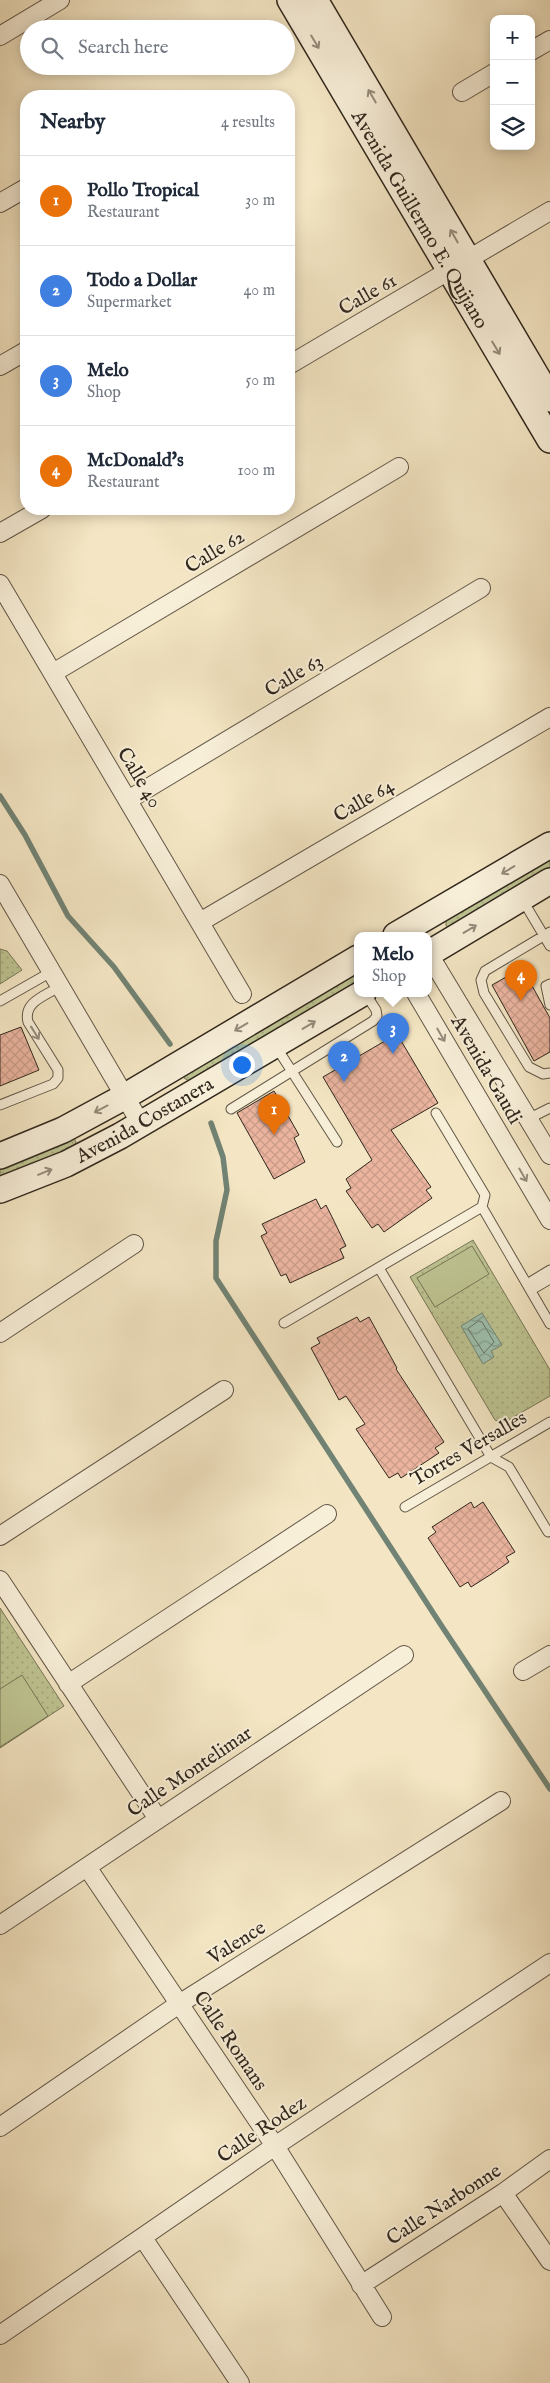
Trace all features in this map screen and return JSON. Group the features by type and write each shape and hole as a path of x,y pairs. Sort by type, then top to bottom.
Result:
{"street":[{"path":"27,20 60,0"},
{"name":"Avenida Guillermo E. Quijano","path":"290,0 460,266 550,399"},
{"name":"Avenida Guillermo E. Quijano","path":"315,0 460,266 550,440"},
{"path":"0,36 20,24"},
{"path":"535,49 550,40"},
{"path":"462,92 490,76"},
{"path":"0,203 20,191"},
{"name":"Calle 61","path":"295,362 460,266 550,211"},
{"path":"0,366 20,354"},
{"name":"Calle 62","path":"52,673 399,467"},
{"path":"0,533 32,515"},
{"name":"Calle 40","path":"0,584 242,994"},
{"name":"Calle 63","path":"128,800 481,588"},
{"name":"Calle 64","path":"200,922 550,717"},
{"path":"409,932 550,845"},
{"path":"432,951 550,881"},
{"path":"0,884 141,1124"},
{"name":"Avenida Costanera","path":"0,1156 63,1130 124,1097 354,960"},
{"name":"Avenida Gaudi","path":"432,960 550,1155"},
{"name":"Avenida Costanera","path":"0,1190 66,1164 141,1124 357,997"},
{"name":"Avenida Gaudi","path":"418,997 550,1220"},
{"path":"0,1333 134,1244"},
{"path":"0,1536 224,1390"},
{"path":"68,1684 326,1514"},
{"path":"0,1580 158,1819"},
{"name":"Calle Montelimar","path":"0,1924 404,1655"},
{"path":"523,1671 550,1655"},
{"name":"Valence","path":"0,2127 179,2004 501,1801"},
{"name":"Calle Romans","path":"87,1867 275,2146 382,2317"},
{"name":"Calle Rodez","path":"0,2335 275,2146 550,1963"},
{"name":"Calle Narbonne","path":"361,2285 550,2159"},
{"path":"503,2192 550,2260"},
{"path":"143,2238 240,2383"}],"lane":[{"path":"522,898 547,933 550,946"},
{"path":"547,933 484,971 481,980 484,992 529,1067 542,1074 550,1073"},
{"path":"0,1001 55,980"},
{"path":"0,1105 53,1084 58,1078 58,1070 28,1022 26,1013 29,1006 55,980"},
{"path":"550,984 546,986 550,1005"},
{"path":"232,1109 373,1021 377,1016 376,1010 367,997"},
{"path":"275,1045 337,1142"},
{"path":"528,1119 550,1108"},
{"path":"436,1113 485,1195 482,1207 549,1319"},
{"path":"284,1323 482,1207"},
{"path":"380,1268 491,1457 508,1467 548,1532"},
{"path":"529,1287 550,1270"},
{"path":"529,1287 550,1279"},
{"name":"Torres Versalles","path":"405,1507 550,1422"}],"shaded area":[{"path":"550,856 550,870 452,928 446,926 446,918"},
{"path":"0,949 7,951 22,970 0,984"},
{"path":"354,972 354,984 191,1082 184,1078 184,1073"},
{"path":"74,1138 76,1142 75,1147 0,1179 0,1167"},
{"path":"473,1240 550,1370 550,1396 503,1423 495,1420 410,1277"},
{"path":"472,1246 489,1274 435,1307 417,1278"},
{"path":"0,1608 64,1706 0,1748"},
{"path":"22,1675 48,1716 0,1747 0,1689"}],"water":[{"path":"482,1313 502,1345 491,1351 494,1357 483,1364 461,1326"}],"building":[{"path":"522,968 550,1018 550,1052 534,1061 492,985"},
{"path":"21,1027 39,1070 0,1086 0,1035"},
{"path":"397,1034 438,1103 391,1130 431,1187 426,1190 432,1198 384,1232 378,1224 372,1228 346,1191 351,1188 346,1179 372,1160 323,1077"},
{"path":"274,1091 299,1135 294,1138 305,1162 274,1179 237,1113"},
{"path":"316,1199 321,1209 326,1205 346,1246 340,1249 344,1258 290,1283 286,1274 281,1276 261,1236 267,1233 262,1224"},
{"path":"357,1317 360,1322 369,1317 396,1369 444,1442 435,1448 439,1453 401,1478 398,1473 389,1478 356,1429 365,1424 346,1396 339,1400 311,1348 320,1343 317,1338"},
{"path":"471,1502 474,1508 483,1502 515,1552 506,1557 509,1562 471,1587 468,1582 460,1587 428,1538 436,1532 432,1527"}],"waterway":[{"path":"0,796 25,835 68,916 114,967 170,1044"},
{"path":"211,1123 223,1157 227,1190 216,1241 216,1278 441,1625 550,1789"}],"place":[{"name":"McDonald's","path":"521,1001"},
{"name":"Melo","path":"393,1054"},
{"name":"Todo a Dollar","path":"344,1082"},
{"name":"Pollo Tropical","path":"274,1135"}]}
